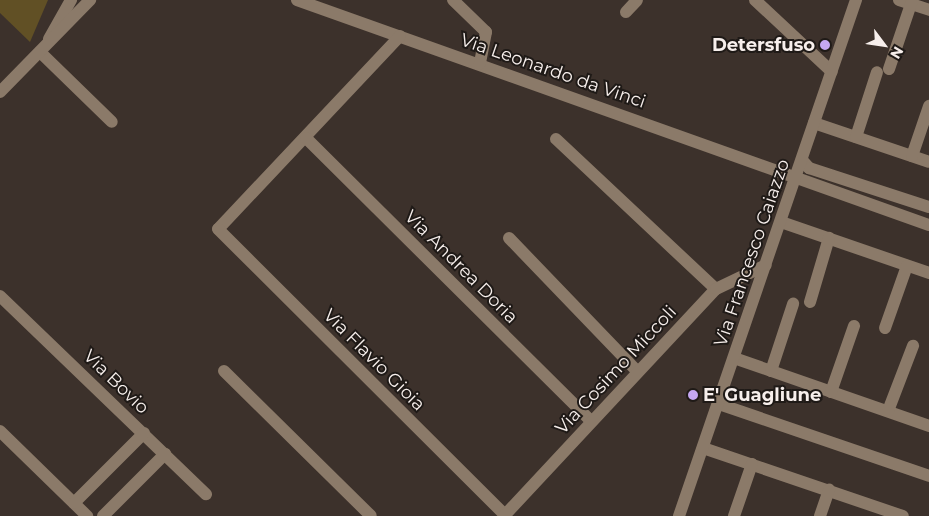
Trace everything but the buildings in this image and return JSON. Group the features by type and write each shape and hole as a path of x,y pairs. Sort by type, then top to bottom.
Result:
{"street":[{"path":"43,48 71,0"},
{"path":"0,92 90,0"},
{"name":"Via Leonardo da Vinci","path":"297,0 480,63 929,225"},
{"path":"453,0 486,32 480,63"},
{"path":"626,12 637,0"},
{"path":"756,0 832,72"},
{"name":"Via Francesco Caiazzo","path":"679,516 704,448 856,0"},
{"path":"856,137 883,71 905,2 929,10"},
{"path":"306,138 400,36"},
{"path":"43,48 112,122"},
{"path":"912,156 929,106"},
{"path":"814,123 929,162"},
{"name":"Via Flavio Gioia","path":"306,138 218,229 504,515"},
{"name":"Via Andrea Doria","path":"306,138 591,421"},
{"path":"556,139 716,289"},
{"path":"802,160 809,168 929,207"},
{"path":"781,222 929,273"},
{"path":"509,238 637,371"},
{"path":"810,302 829,238"},
{"name":"Via Cosimo Miccoli","path":"504,515 637,371 716,289 766,265"},
{"path":"884,328 907,266"},
{"name":"Via Bovio","path":"0,296 206,494"},
{"path":"771,371 794,304"},
{"path":"831,392 854,326"},
{"path":"888,412 913,346"},
{"path":"734,358 929,426"},
{"path":"224,371 371,516"},
{"path":"719,404 929,476"},
{"path":"0,431 87,516"},
{"path":"74,503 144,433"},
{"path":"704,448 903,516"},
{"path":"103,516 165,454"},
{"path":"734,516 752,464"},
{"path":"820,516 829,490"}],"shaded area":[{"path":"0,0 48,0 30,42 0,13"}],"place":[{"name":"Detersfuso","path":"825,45"},
{"name":"E' Guagliune","path":"693,395"}]}
